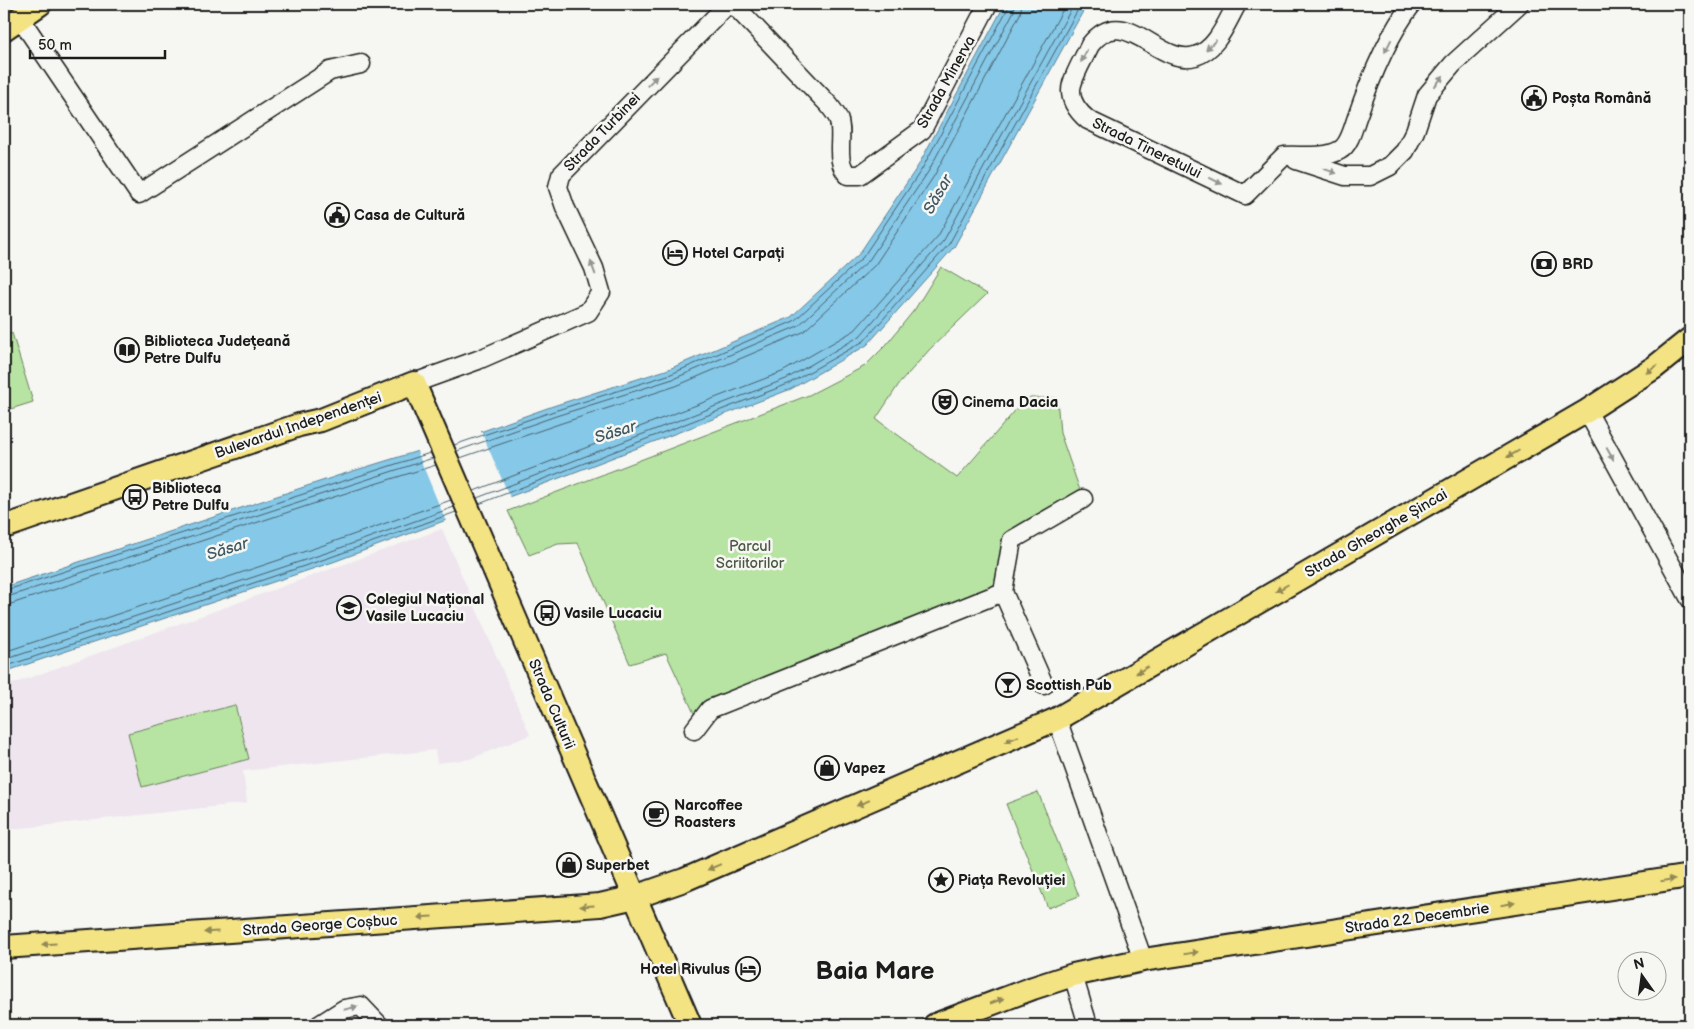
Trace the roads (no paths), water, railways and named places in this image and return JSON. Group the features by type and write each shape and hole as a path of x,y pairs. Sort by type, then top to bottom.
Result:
{"main road":[{"path":"12,23 40,4"},
{"name":"Strada Gheorghe Șincai","path":"1057,719 1586,411 1655,368 1690,339"},
{"name":"Bulevardul Independenței","path":"4,527 299,425 321,420 414,383"},
{"name":"Strada Culturii","path":"414,383 690,1025"},
{"path":"635,897 684,880 1057,719"},
{"name":"Strada 22 Decembrie","path":"1143,960 1690,876"},
{"name":"Strada George Coșbuc","path":"4,947 600,905 635,897"},
{"path":"935,1025 1073,975 1143,960"}],"street":[{"name":"Strada Turbinei","path":"588,312 601,292 594,268 565,207 558,187 560,175 728,4"},
{"name":"Strada Minerva","path":"733,4 829,105 839,119 842,170 848,176 860,175 922,130 988,4"},
{"name":"Strada Tineretului","path":"1237,4 1216,41 1208,49 1195,56 1182,56 1127,19 1116,17 1105,23 1095,34 1072,86 1073,100 1078,112 1088,120 1245,196 1284,156"},
{"path":"1284,156 1330,154 1343,149 1350,137 1370,81 1404,15 1412,4"},
{"path":"1284,156 1345,176 1370,176 1390,166 1405,151 1415,131 1427,95 1453,64 1519,4"},
{"path":"12,23 140,194 330,71 361,64"},
{"name":"Bulevardul Independenței","path":"414,383 478,360 588,312"},
{"path":"1586,411 1690,599"},
{"path":"1044,685 1003,592 1012,540 1083,499"},
{"path":"694,730 710,708 1003,592"},
{"path":"1057,719 1143,960"},
{"path":"1073,975 1088,1025"},
{"path":"319,1025 344,1009 361,1006 379,1025"}],"water":[{"name":"Săsar","path":"1005,4 1087,4 954,247 867,345 791,389 549,482 333,562 4,672 4,587 337,476 483,431 553,406 669,369 791,317 859,254 918,166"}],"place":[{"name":"Poșta Română","path":"1534,98"},
{"name":"Casa de Cultură","path":"337,215"},
{"name":"Hotel Carpați","path":"675,253"},
{"name":"BRD","path":"1544,264"},
{"name":"Biblioteca Județeană Petre Dulfu","path":"127,350"},
{"name":"Cinema Dacia","path":"945,402"},
{"name":"Biblioteca Petre Dulfu","path":"135,497"},
{"name":"Colegiul Național Vasile Lucaciu","path":"349,608"},
{"name":"Vasile Lucaciu","path":"547,613"},
{"name":"Scottish Pub","path":"1008,685"},
{"name":"Vapez","path":"827,768"},
{"name":"Narcoffee Roasters","path":"656,814"},
{"name":"Superbet","path":"569,865"},
{"name":"Piața Revoluției","path":"941,880"},
{"name":"Hotel Rivulus","path":"748,969"}],"district":[{"name":"Baia Mare","path":"875,970"}],"park label":[{"name":"Parcul Scriitorilor","path":"750,554"}]}
